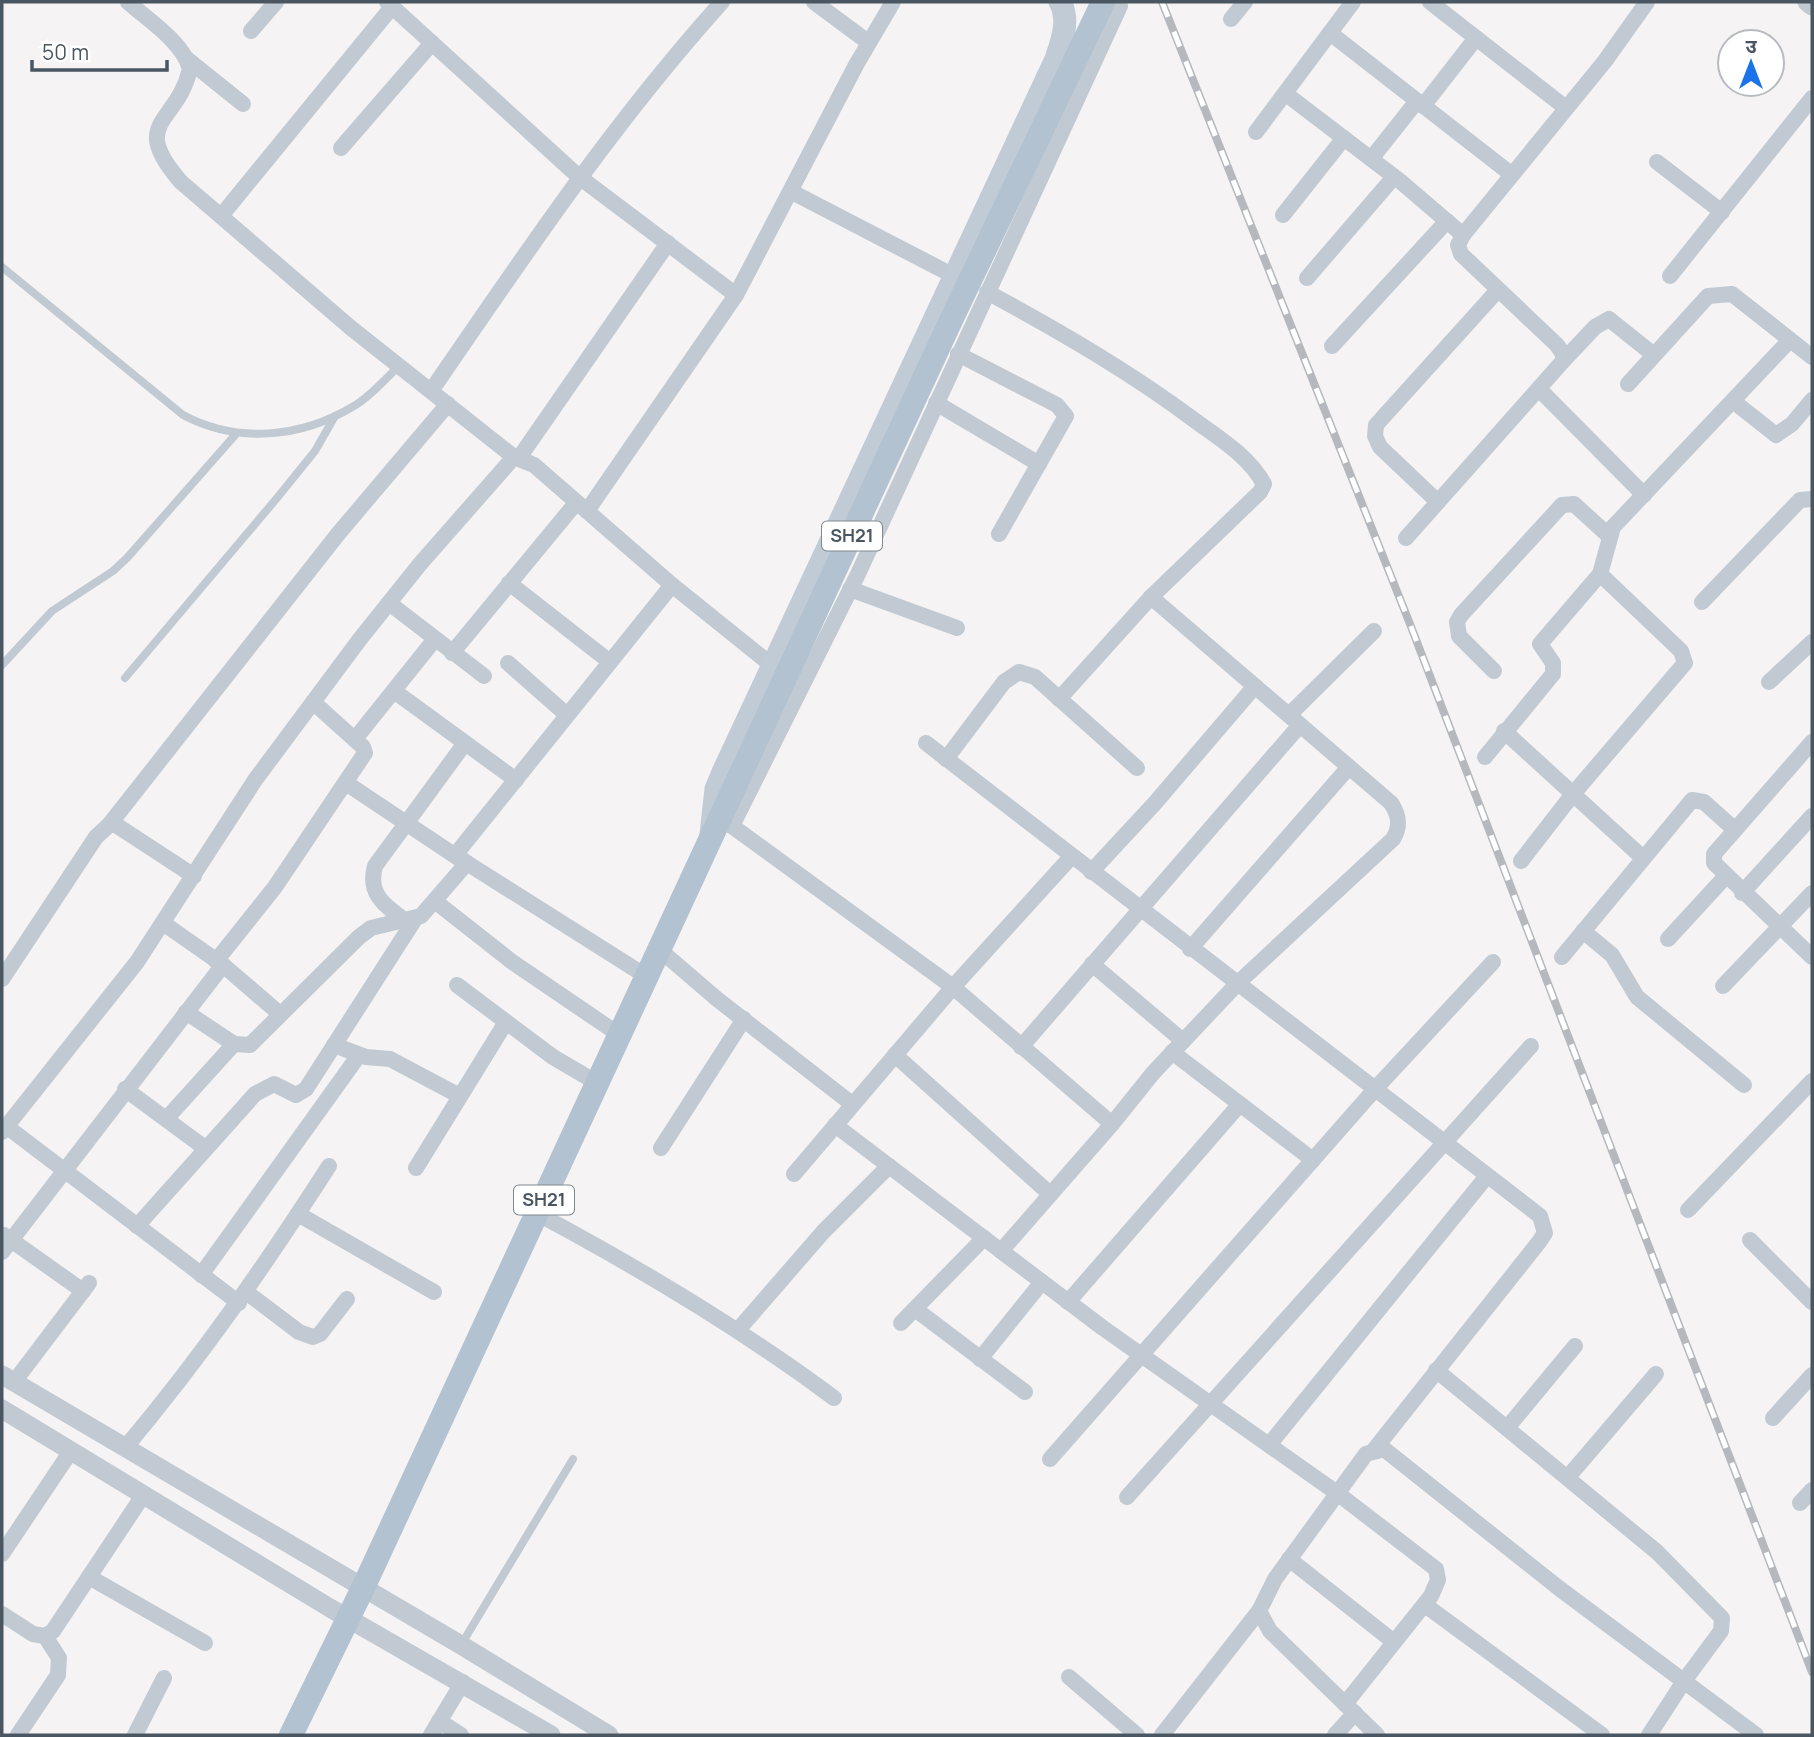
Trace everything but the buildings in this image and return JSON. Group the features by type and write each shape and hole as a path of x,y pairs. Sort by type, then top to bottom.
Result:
{"main road":[{"path":"710,841 716,789 1056,59 1065,33 1064,4"},
{"name":"SH21","path":"297,1733 649,978 710,841 726,816 1112,4"}],"street":[{"path":"128,2 187,59 243,104"},
{"path":"250,31 276,2"},
{"path":"431,391 579,176 662,69 722,2"},
{"path":"814,2 868,42"},
{"path":"452,653 509,583 581,507 736,295 868,42 893,2"},
{"path":"1231,19 1245,2"},
{"path":"1256,132 1353,2"},
{"path":"1563,361 1563,354 1557,345 1461,254 1458,245 1463,235 1566,108 1647,2"},
{"path":"1807,2 1812,6"},
{"path":"221,216 389,4 579,176 736,295"},
{"path":"1112,4 987,292 850,589 726,816 953,987 1112,1124"},
{"path":"1437,4 1566,108"},
{"path":"1330,33 1511,174"},
{"path":"1371,159 1476,38"},
{"path":"341,148 432,43"},
{"path":"187,59 188,77 159,126 157,149 181,182 399,366 517,458 534,465 672,585 774,667"},
{"path":"1286,94 1394,177 1463,235"},
{"path":"1670,276 1812,98"},
{"path":"1283,215 1344,138"},
{"path":"1657,162 1722,212"},
{"path":"1307,278 1394,177"},
{"path":"792,192 954,276"},
{"path":"1332,346 1447,221"},
{"path":"346,1299 320,1334 313,1337 299,1332 201,1275 63,1169 4,1129 136,962 255,780 313,702 389,603 504,465 517,458 668,243"},
{"path":"1438,502 1380,447 1375,436 1376,425 1498,290"},
{"path":"987,292 1094,350 1230,447 1264,484 1260,492 1151,597 1059,699"},
{"path":"1629,384 1708,296 1715,293 1732,294 1812,357"},
{"path":"1406,538 1595,327 1609,319 1654,355"},
{"path":"1485,757 1553,674 1555,666 1540,648 1541,641 1600,574 1609,536 1644,495 1790,340"},
{"path":"958,354 1063,410 1066,415 999,534"},
{"path":"1539,389 1644,495"},
{"path":"1733,401 1776,435 1792,424 1812,400"},
{"path":"936,403 1039,464"},
{"path":"2,979 96,837 109,825 338,534 447,404"},
{"path":"1702,602 1800,500 1812,499"},
{"path":"1494,671 1459,636 1457,622 1461,615 1562,505 1574,504 1609,536"},
{"path":"1521,861 1573,794 1685,663 1681,651 1600,574"},
{"path":"509,583 610,662"},
{"path":"137,1226 205,1148 266,1086 274,1084 296,1095 306,1089 410,920 436,902 463,861 460,849 672,585"},
{"path":"850,589 957,628"},
{"path":"1001,1251 1177,1046 1238,983 1397,833 1398,813 1391,803 1151,597"},
{"path":"389,603 484,676"},
{"path":"1021,1048 1295,720 1374,631"},
{"path":"355,739 435,639"},
{"path":"1769,682 1812,642"},
{"path":"508,663 567,715"},
{"path":"946,759 1003,682 1013,675 1028,673 1137,768"},
{"path":"1091,872 1155,803 1255,686"},
{"path":"394,691 516,780"},
{"path":"313,702 355,739 365,753 275,887 186,1012 5,1242 86,1287 8,1378 125,1448 355,1604 463,1682 551,1735"},
{"path":"1504,731 1643,858"},
{"path":"1812,742 1714,854 1714,863 1742,893 1812,957"},
{"path":"410,920 377,897 373,875 375,866 465,743"},
{"path":"926,743 1139,910 1376,1088 1540,1216 1545,1233 1374,1450 1366,1454 1289,1559 1263,1599 1259,1611 1162,1735"},
{"path":"1190,949 1349,767"},
{"path":"346,783 405,824 649,978"},
{"path":"1562,957 1692,800 1704,802 1734,829"},
{"path":"1742,893 1812,816"},
{"path":"109,825 116,825 194,876"},
{"path":"794,1174 953,987 1071,857"},
{"path":"1668,939 1726,876"},
{"path":"1723,986 1812,893"},
{"path":"436,902 510,961 621,1036"},
{"path":"186,1012 234,1044 250,1045 359,937 377,926 410,920"},
{"path":"163,923 220,963 280,1014"},
{"path":"1583,931 1612,955 1637,998 1744,1085"},
{"path":"661,951 852,1104"},
{"path":"1050,1459 1376,1088 1493,962"},
{"path":"1092,964 1240,1104 1314,1160"},
{"path":"457,985 552,1057 599,1084"},
{"path":"661,1148 744,1019"},
{"path":"416,1168 506,1022"},
{"path":"167,1118 234,1044"},
{"path":"334,1045 359,1055 390,1059 458,1096"},
{"path":"1127,1497 1531,1046"},
{"path":"201,1275 359,1055"},
{"path":"895,1055 1049,1193"},
{"path":"1688,1210 1812,1081"},
{"path":"125,1089 205,1148"},
{"path":"1068,1301 1240,1104"},
{"path":"835,1125 1042,1282 1337,1493 1436,1569 1438,1580 1424,1605 1394,1642 1335,1735"},
{"path":"125,1448 193,1366 242,1298 329,1166"},
{"path":"738,1329 823,1232 889,1166"},
{"path":"1269,1445 1487,1176"},
{"path":"298,1214 433,1292"},
{"path":"538,1214 630,1264 738,1329 834,1398"},
{"path":"901,1323 984,1238"},
{"path":"1750,1240 1811,1298"},
{"path":"980,1359 1042,1282"},
{"path":"915,1309 1025,1392"},
{"path":"1507,1428 1575,1346"},
{"path":"1436,1370 1657,1552 1722,1618 1721,1631 1649,1735"},
{"path":"1568,1477 1656,1374"},
{"path":"1773,1418 1812,1375"},
{"path":"3,1411 144,1494 355,1604 461,1645 609,1735"},
{"path":"1374,1450 1391,1453 1560,1589 1756,1735"},
{"path":"2,1554 71,1451"},
{"path":"1800,1503 1812,1490"},
{"path":"2,1614 33,1634 45,1636 53,1631 144,1494"},
{"path":"1289,1559 1394,1642"},
{"path":"89,1577 205,1643"},
{"path":"1424,1605 1602,1735"},
{"path":"1259,1611 1270,1631 1377,1735"},
{"path":"18,1735 58,1675 59,1658 45,1636"},
{"path":"1069,1677 1137,1735"},
{"path":"135,1735 164,1678"},
{"path":"461,1735 435,1728 463,1682"}],"lane":[{"path":"2,267 183,415 216,430 236,434 284,432 335,416 357,405 399,366"},
{"path":"125,678 285,489 314,451 335,416"},
{"path":"2,665 52,611 113,571 127,558 236,434"},
{"path":"461,1645 573,1459"}],"railway":[{"path":"1162,2 1410,624 1812,1672"}]}
